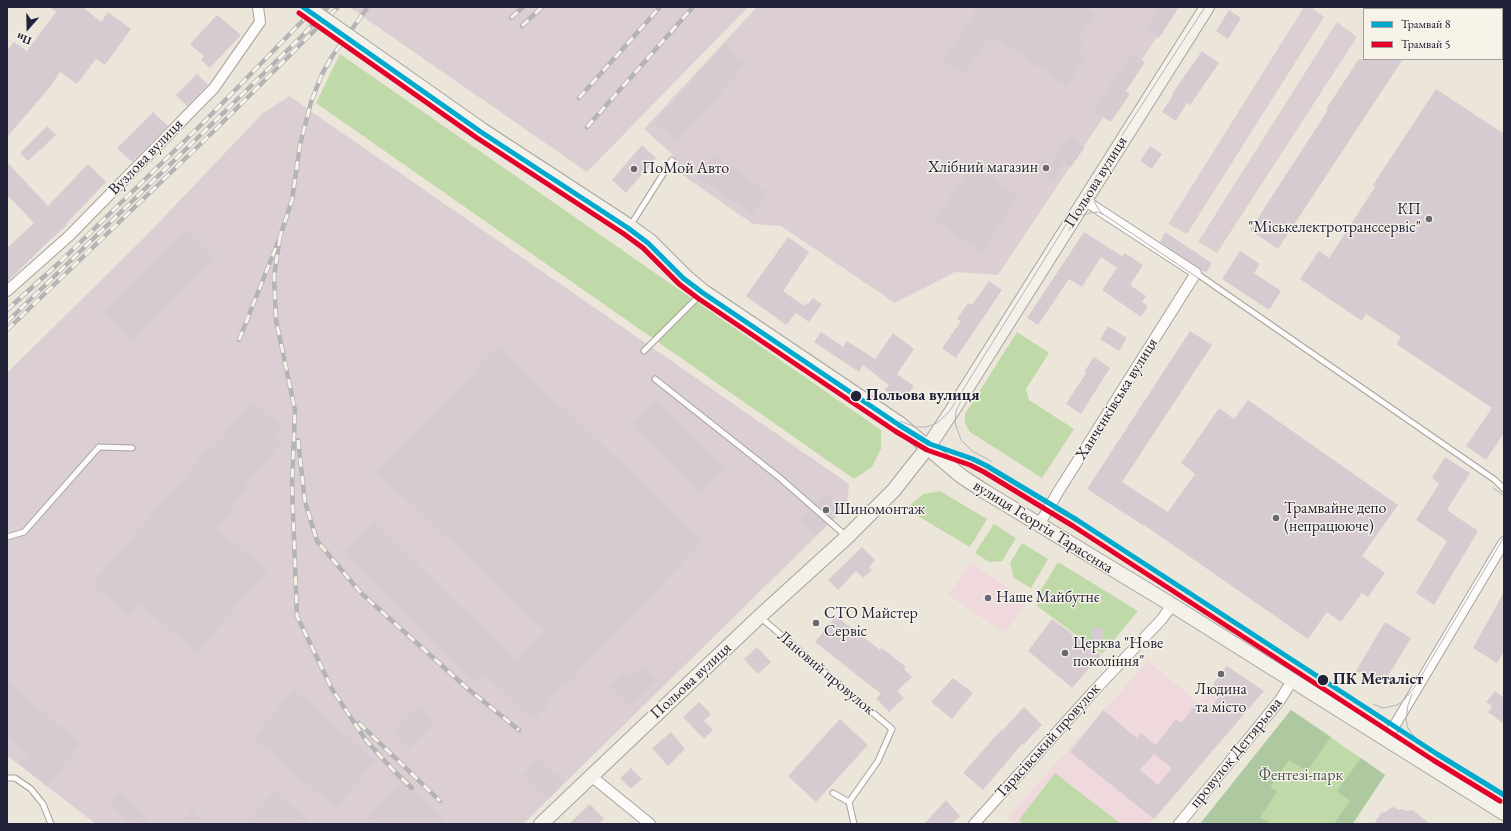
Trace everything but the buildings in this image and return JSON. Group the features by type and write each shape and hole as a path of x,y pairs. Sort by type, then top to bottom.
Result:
{"main road":[{"name":"вулиця Георгія Тарасенка","path":"307,7 482,130 630,226 650,241 685,276 704,292 900,424 928,446 961,476 1172,605 1504,814"},
{"name":"Польова вулиця","path":"541,824 847,537 894,490 928,446 1207,7"}],"street":[{"name":"Вузлова вулиця","path":"7,291 69,236 214,88 260,22 258,7"},
{"path":"1084,200 1196,273"},
{"name":"Ханченківська вулиця","path":"1039,525 1058,492 1196,273"},
{"path":"1386,740 1504,542"},
{"name":"Тарасівський провулок","path":"974,824 1092,693 1162,620 1172,605"},
{"name":"провулок Дегтярьова","path":"1179,824 1280,700 1292,681"},
{"path":"591,776 650,824"}],"lane":[{"path":"630,226 672,160"},
{"path":"1196,273 1504,488"},
{"path":"644,351 704,292"},
{"path":"656,379 780,478 847,537"},
{"path":"7,537 24,532 99,447 132,448"},
{"name":"Лановий провулок","path":"760,617 892,730 878,761 849,802"},
{"path":"7,778 15,778 31,789 43,804 51,824"},
{"path":"833,793 849,802 854,824"}],"shaded area":[{"path":"349,7 748,7 587,172"},
{"path":"757,7 1177,7 998,275 955,272 895,303 781,226 753,224 681,174 675,157 644,129"},
{"path":"1304,7 1311,7 1324,17 1187,234 1168,224"},
{"path":"1337,22 1357,37 1217,253 1198,242"},
{"path":"289,96 849,484 847,505 842,511 523,824 96,824 9,757 7,757 7,373 145,237 262,114"},
{"name":"Наше Майбутнє","path":"970,562 1027,601 1005,633 948,595"},
{"path":"1148,661 1199,703 1227,666 1264,691 1149,824 1015,824 1007,818"}],"green space":[{"path":"340,54 881,430 881,449 872,467 854,479 316,103"},
{"path":"1017,332 1049,353 1026,389 1029,400 1074,429 1042,478 970,432 965,423 965,414"},
{"path":"940,491 987,519 970,547 906,509 923,494"},
{"path":"994,524 1016,538 1002,561 989,562 975,553"},
{"path":"1022,543 1048,559 1031,588 1014,578 1010,563"},
{"path":"1058,562 1138,611 1102,654 1037,606 1039,593"},
{"name":"Фентезі-парк","path":"1291,710 1385,775 1353,824 1200,824"},
{"path":"1291,710 1331,737 1307,771 1289,760 1270,787 1277,792 1260,817 1271,824 1200,824"},
{"path":"1361,758 1385,775 1352,824 1334,824 1350,801 1337,791"},
{"path":"1055,773 1121,824 1023,824 1019,820"}],"tram line":[{"name":"8","path":"303,7 481,132 628,228 648,243 683,278 703,293 899,425 930,444 973,459 987,466 1077,520 1437,754 1504,795"},
{"path":"900,421 915,427 926,427 937,423 949,412 1117,143 1205,7"},
{"name":"5","path":"299,13 477,138 624,234 643,248 679,284 699,299 895,431 927,450 970,465 984,472 1073,526 1433,760 1500,801"},
{"path":"1094,182 1093,193 1095,203 1104,215"},
{"path":"1069,230 1080,216 1098,212 1201,280"},
{"path":"961,401 956,411 955,423 961,440 972,451 991,461"},
{"path":"1493,488 1504,496"},
{"path":"1373,704 1383,708 1397,705 1403,701 1414,688 1504,537"},
{"path":"1412,694 1408,705 1406,720 1408,728 1417,740"}],"railway":[{"path":"7,310 59,263 204,122 316,7"},
{"path":"7,322 305,33 328,7"},
{"path":"7,330 216,129 338,7"},
{"path":"239,340 280,237 292,200 300,145 311,102 322,74 333,55 368,7"},
{"path":"511,18 523,7"},
{"path":"522,26 542,7"},
{"path":"579,98 660,7"},
{"path":"587,127 693,7"},
{"path":"280,237 274,276 276,320 295,410 292,486 297,616 332,689 365,739 393,770 412,788"},
{"path":"298,440 305,502 317,541 361,593 468,689 519,730"},
{"path":"359,723 440,801"}],"place":[{"name":"Хлібний магазин","path":"1046,168"},
{"name":"ПоМой Авто","path":"634,169"},
{"name":"КП \"Міськелектротранссервіс\"","path":"1429,219"},
{"name":"Польова вулиця","path":"856,396"},
{"name":"Шиномонтаж","path":"826,510"},
{"name":"Трамвайне депо (непрацююче)","path":"1276,518"},
{"name":"Наше Майбутнє","path":"988,598"},
{"name":"СТО Майстер Сервіс","path":"816,623"},
{"name":"Церква \"Нове покоління\"","path":"1065,653"},
{"name":"Людина та місто","path":"1221,674"},
{"name":"ПК Металіст","path":"1323,680"}]}
